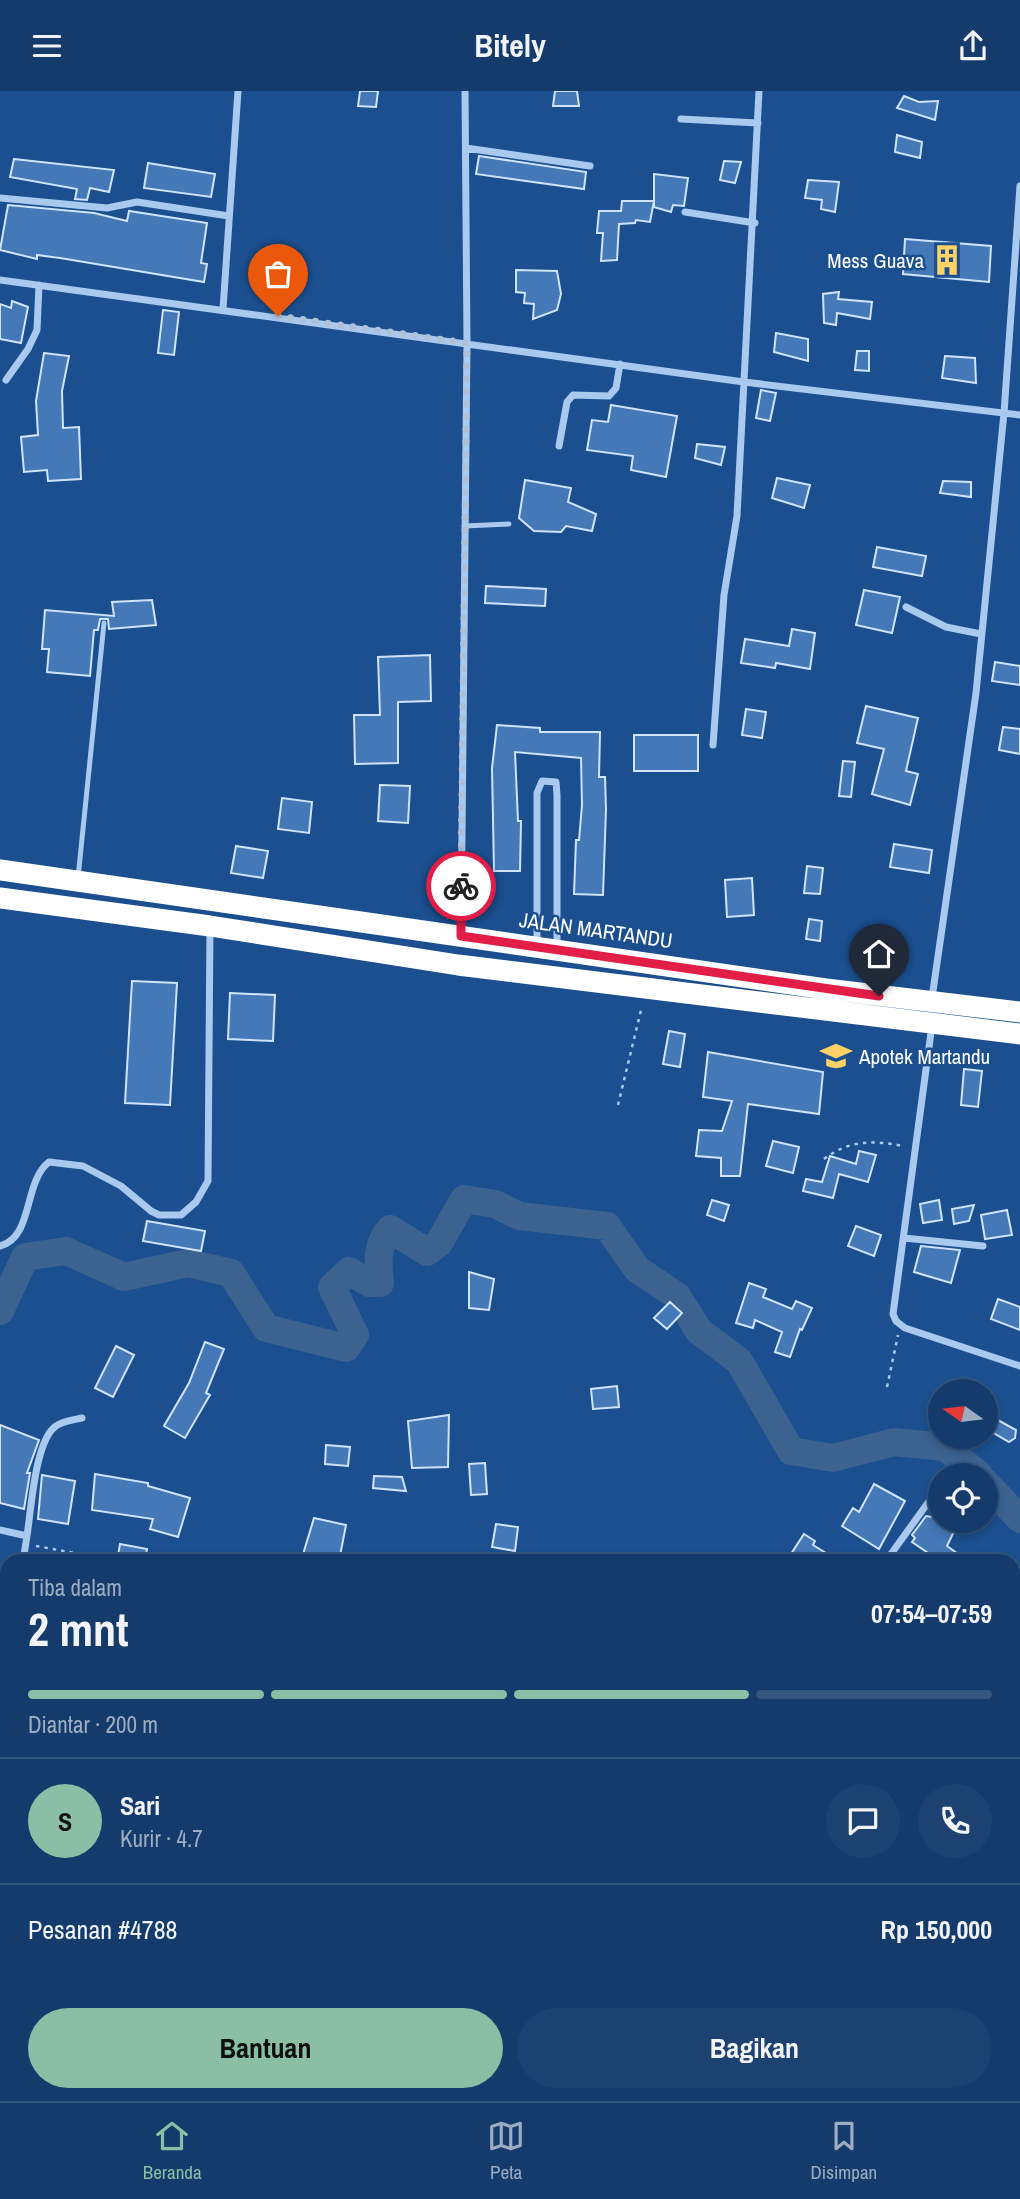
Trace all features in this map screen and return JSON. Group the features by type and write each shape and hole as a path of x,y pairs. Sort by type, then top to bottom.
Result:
{"highway":[{"name":"JALAN MARTANDU","path":"0,870 547,946 826,989 1020,1012"},
{"path":"0,898 210,926 458,965 1020,1034"},
{"path":"823,1011 826,989"}],"street":[{"path":"223,309 238,91"},
{"path":"461,936 467,343 465,91"},
{"path":"713,745 724,595 737,516 755,223 759,91"},
{"path":"681,119 758,123"},
{"path":"466,148 590,166"},
{"path":"932,1003 981,634 1004,413 1020,186"},
{"path":"0,198 107,208 137,202 229,216"},
{"path":"685,212 755,223"},
{"path":"0,280 744,382 1020,415"},
{"path":"6,380 28,349 37,330 39,285"},
{"path":"559,446 567,402 573,395 609,396 616,388 620,364"},
{"path":"906,607 938,624 981,634"},
{"path":"552,780 556,782 557,795 547,946 537,793 540,783 552,780"},
{"path":"0,1245 11,1243 18,1233 33,1182 40,1168 49,1161 83,1166 104,1176 159,1215 181,1215 205,1191 208,1181 210,926"},
{"path":"933,1025 893,1314 900,1325 1020,1366"},
{"path":"904,1238 984,1246"},
{"path":"24,1554 39,1463 47,1437 54,1427 82,1418"},
{"path":"891,1554 928,1503"},
{"path":"0,1530 27,1540"}],"lane":[{"path":"464,526 509,524"},
{"path":"78,881 104,623"}],"path":[{"path":"618,1105 646,989"},
{"path":"824,1159 840,1147 874,1140 916,1149"},
{"path":"887,1387 900,1325"},
{"path":"27,1540 88,1554"}],"building":[{"path":"360,91 378,91 376,107 358,106"},
{"path":"555,91 577,91 579,106 553,106"},
{"path":"904,96 919,102 938,101 935,120 897,108"},
{"path":"897,135 922,142 920,158 895,152"},
{"path":"479,156 586,172 584,189 476,174"},
{"path":"14,159 114,170 109,192 90,188 87,200 75,199 77,189 10,177"},
{"path":"724,161 741,162 735,183 720,180"},
{"path":"148,163 215,174 211,197 144,188"},
{"path":"654,174 688,178 684,206 673,205 671,212 654,207"},
{"path":"808,180 839,182 835,212 821,209 822,200 805,198"},
{"path":"622,201 654,201 650,222 636,220 635,223 619,224 617,260 601,261 603,233 597,233 599,211 621,211"},
{"path":"8,205 94,213 127,221 129,211 207,223 201,263 207,264 204,282 60,258 37,255 37,259 0,250"},
{"name":"Mess Guava","path":"905,239 991,246 989,282 903,274"},
{"path":"516,270 557,271 561,294 557,310 533,319 534,304 524,303 525,293 516,292"},
{"path":"839,292 838,299 872,302 870,319 837,313 836,325 824,323 823,294"},
{"path":"12,301 28,307 21,343 0,339 0,304 11,308"},
{"path":"163,310 179,312 174,355 158,353"},
{"path":"776,333 808,339 808,361 774,352"},
{"path":"857,351 869,351 869,371 855,370"},
{"path":"44,353 69,356 62,391 63,428 79,427 81,479 48,481 47,470 24,472 21,437 38,435 36,401"},
{"path":"945,356 975,358 976,383 942,378"},
{"path":"761,390 776,393 770,421 756,418"},
{"path":"611,405 677,416 666,477 631,470 633,456 587,450 592,420 608,422"},
{"path":"697,444 725,447 721,465 695,458"},
{"path":"777,478 810,485 804,508 772,498"},
{"path":"525,480 571,488 568,502 596,514 592,531 566,526 561,532 534,531 519,518"},
{"path":"943,481 971,482 971,497 940,493"},
{"path":"877,547 926,556 922,576 873,567"},
{"path":"486,586 546,589 545,606 485,603"},
{"path":"864,590 900,597 892,633 856,625"},
{"path":"152,600 156,625 109,629 108,619 100,619 98,630 94,630 90,676 47,672 49,649 42,649 45,610 114,616 112,602"},
{"path":"792,629 815,633 810,669 776,663 775,668 741,663 745,639 789,646"},
{"path":"430,655 431,701 398,702 398,763 355,764 354,715 380,715 378,657"},
{"path":"995,662 1020,666 1020,685 992,681"},
{"path":"866,706 918,718 906,771 918,774 910,805 872,794 884,749 857,743"},
{"path":"746,709 766,712 762,738 742,735"},
{"path":"497,725 540,728 540,732 600,732 599,777 605,777 606,809 603,895 574,894 576,840 579,840 582,805 581,758 515,752 518,821 521,821 520,871 494,871 492,768"},
{"path":"1003,727 1020,729 1020,754 999,750"},
{"path":"634,735 698,735 698,771 634,771"},
{"path":"843,761 855,762 851,797 839,796"},
{"path":"380,785 410,786 408,823 378,821"},
{"path":"282,798 312,802 309,833 278,829"},
{"path":"894,844 932,850 929,873 890,867"},
{"path":"236,846 268,851 263,878 231,873"},
{"path":"807,866 823,868 820,894 804,893"},
{"path":"752,878 754,915 727,917 725,880"},
{"path":"809,919 822,921 820,941 806,939"},
{"path":"132,981 177,983 170,1105 125,1103"},
{"path":"230,993 275,995 273,1041 228,1039"},
{"path":"669,1031 685,1034 680,1067 663,1064"},
{"path":"708,1052 823,1072 819,1114 748,1104 740,1176 721,1176 721,1158 696,1156 699,1130 722,1131 732,1101 703,1097"},
{"path":"964,1069 982,1071 978,1107 961,1105"},
{"path":"773,1141 799,1147 793,1173 766,1166"},
{"path":"859,1151 876,1155 868,1182 839,1174 833,1198 803,1191 806,1179 822,1182 830,1156 856,1164"},
{"path":"712,1200 729,1205 724,1221 707,1215"},
{"path":"939,1200 942,1220 923,1223 920,1204"},
{"path":"974,1205 969,1221 954,1224 952,1209"},
{"path":"1007,1210 1012,1235 985,1239 981,1215"},
{"path":"147,1221 205,1231 201,1251 143,1241"},
{"path":"856,1226 881,1235 874,1256 848,1246"},
{"path":"921,1246 960,1250 951,1283 914,1272"},
{"path":"469,1272 494,1279 489,1310 469,1308"},
{"path":"749,1283 766,1289 763,1297 792,1309 796,1301 812,1308 802,1330 800,1329 790,1357 775,1352 782,1332 755,1320 753,1328 736,1323"},
{"path":"998,1299 1020,1307 1020,1330 991,1319"},
{"path":"670,1302 682,1313 667,1329 654,1318"},
{"path":"205,1342 224,1349 206,1393 210,1395 185,1438 164,1426 189,1383"},
{"path":"116,1346 134,1355 113,1397 95,1388"},
{"path":"617,1386 619,1407 593,1409 591,1389"},
{"path":"449,1415 448,1467 412,1468 408,1421"},
{"path":"998,1420 1016,1430 1015,1438 1009,1442 998,1436"},
{"path":"0,1425 39,1440 27,1473 30,1473 24,1509 0,1503"},
{"path":"326,1445 350,1447 348,1466 325,1464"},
{"path":"485,1463 487,1494 471,1495 469,1464"},
{"path":"95,1474 148,1483 148,1486 190,1498 178,1537 150,1529 153,1519 92,1510"},
{"path":"42,1475 75,1481 68,1524 38,1519"},
{"path":"374,1476 402,1477 406,1491 373,1488"},
{"path":"874,1484 905,1501 879,1549 842,1526 853,1508 859,1512"},
{"path":"926,1516 928,1533 953,1533 947,1546 958,1554 930,1554 912,1542 915,1538 912,1535"},
{"path":"314,1518 346,1525 340,1554 303,1554"},
{"path":"496,1524 518,1527 515,1551 492,1547"},
{"path":"804,1534 815,1541 813,1545 828,1554 791,1554"},
{"path":"120,1544 147,1549 146,1554 118,1554"}],"waterway":[{"path":"0,1311 25,1257 66,1251 124,1277 188,1263 231,1273 266,1328 346,1348 355,1335 332,1287 349,1271 369,1283 380,1283 380,1248 390,1229 427,1252 439,1243 464,1199 495,1204 519,1216 607,1226 637,1269 677,1296 699,1331 739,1361 791,1451 833,1458 894,1442 945,1447 964,1463"},
{"path":"998,1496 1020,1519"}],"way so far":[{"path":"278,316 467,343 461,886"}],"place":[{"name":"Mess Guava","path":"947,260"},
{"name":"Apotek Martandu","path":"836,1056"}],"route":[{"path":"461,886 461,936 879,996"}]}
